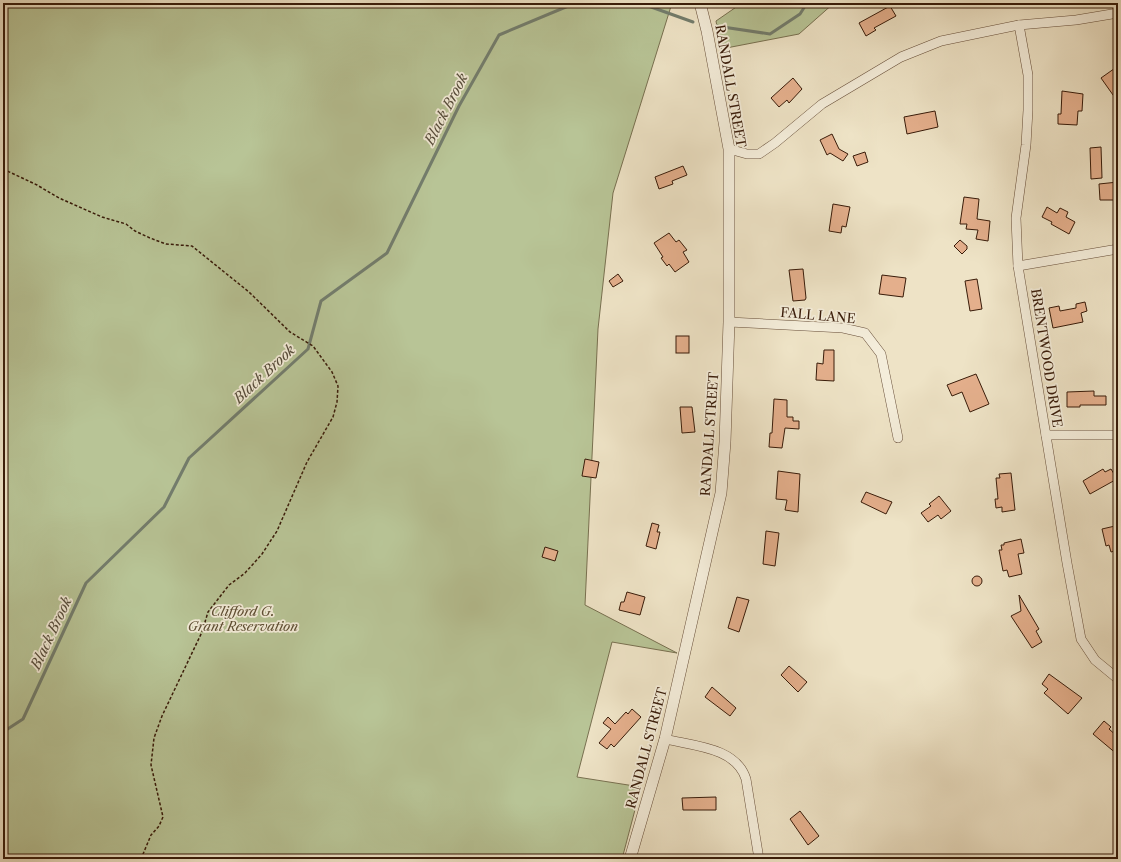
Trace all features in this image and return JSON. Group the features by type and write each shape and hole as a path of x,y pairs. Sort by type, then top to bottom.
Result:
{"street":[{"name":"RANDALL STREET","path":"630,859 665,739 721,493 725,442 729,322 729,149 707,31 700,3"},
{"path":"729,149 747,154 759,154 775,143 822,104 901,57 941,41 1019,25 1076,20 1118,13"},
{"name":"BRENTWOOD DRIVE","path":"1019,25 1028,75 1028,110 1026,145 1016,218 1018,266 1081,639 1095,660 1118,679"},
{"path":"1018,266 1118,249"},
{"name":"FALL LANE","path":"729,322 843,328 865,333 881,354 898,438"},
{"path":"1046,435 1118,435"},
{"path":"665,739 721,753 733,760 743,772 759,859"}],"path":[{"path":"3,169 66,201 112,220 126,224 135,231 166,244 192,246 249,292 280,320 290,332 314,346 337,382 338,394 336,407 330,422 307,462 275,535 259,558 230,586 208,612 202,632 162,716 154,738 151,765 163,817 159,826 151,835 141,859"}],"green space":[{"name":"Clifford G. Grant Reservation","path":"3,3 672,3 613,193 598,329 585,605 677,653 612,642 577,777 641,787 622,859 3,859"},
{"path":"742,3 834,3 799,34 721,49 716,21"}],"building":[{"path":"890,6 896,16 874,28 876,30 866,36 859,23"},
{"path":"1118,66 1118,102 1101,78"},
{"path":"793,78 802,89 789,103 787,100 779,107 771,98"},
{"path":"1062,91 1083,94 1082,111 1078,111 1077,125 1058,124 1058,114 1061,114"},
{"path":"935,111 938,127 907,134 904,117"},
{"path":"832,134 839,149 848,154 843,161 830,153 827,155 820,140"},
{"path":"1101,147 1102,178 1091,179 1090,148"},
{"path":"865,152 868,162 857,166 853,156"},
{"path":"683,166 687,175 672,181 673,184 659,189 655,177"},
{"path":"1118,182 1118,200 1100,200 1099,184"},
{"path":"964,197 979,199 977,219 990,221 988,241 976,239 978,230 966,229 967,224 960,224"},
{"path":"833,204 850,207 846,227 842,226 841,233 829,231"},
{"path":"1047,207 1057,213 1060,208 1068,212 1066,217 1075,222 1069,234 1042,217"},
{"path":"669,233 676,242 679,240 687,250 683,252 689,262 675,272 669,264 667,266 661,258 663,257 654,243"},
{"path":"960,240 967,246 967,249 962,254 954,246"},
{"path":"803,269 806,298 805,300 793,301 789,270"},
{"path":"618,274 623,281 613,287 609,281"},
{"path":"882,275 906,278 903,297 879,294"},
{"path":"977,279 982,309 970,311 965,281"},
{"path":"1085,302 1087,311 1081,313 1083,322 1053,328 1049,308 1059,306 1060,311 1076,308 1076,304"},
{"path":"676,336 689,336 689,353 676,353"},
{"path":"824,350 834,350 834,381 816,380 817,363 823,364"},
{"path":"976,374 989,404 970,412 962,392 952,396 947,385"},
{"path":"1094,391 1094,396 1106,396 1106,405 1080,405 1080,407 1067,407 1067,392"},
{"path":"774,399 787,400 787,417 793,417 793,421 799,421 799,429 785,428 782,448 769,447 770,433 772,433"},
{"path":"680,407 692,407 695,432 682,433"},
{"path":"585,459 599,462 596,478 582,476"},
{"path":"1103,469 1105,472 1111,469 1117,479 1090,494 1083,481"},
{"path":"778,471 800,474 798,512 785,510 787,500 776,499"},
{"path":"1011,473 1015,510 1002,512 1002,507 996,508 995,499 998,499 996,478 1000,478 999,474"},
{"path":"866,492 892,502 886,514 861,502"},
{"path":"939,496 951,511 941,519 938,515 928,522 921,513 931,506 929,504"},
{"path":"652,523 659,525 657,532 660,532 656,549 646,546"},
{"path":"1115,526 1118,527 1118,550 1111,552 1109,545 1106,546 1102,529"},
{"path":"766,531 779,533 775,566 763,564"},
{"path":"1021,539 1024,553 1018,554 1022,574 1009,577 1007,570 1003,571 999,550 1002,550 1001,545 1004,545 1004,543"},
{"path":"545,547 558,551 555,561 542,557"},
{"path":"975,576 979,576 981,577 981,585 975,586 972,583 972,579"},
{"path":"627,592 645,597 640,615 619,610 621,602 624,602"},
{"path":"1019,595 1039,629 1036,631 1042,642 1032,648 1011,616 1021,611"},
{"path":"737,597 749,600 739,632 728,628"},
{"path":"789,666 807,682 798,692 781,675"},
{"path":"1049,674 1082,698 1068,714 1044,693 1048,689 1042,684"},
{"path":"712,687 736,708 730,716 705,697"},
{"path":"632,709 641,717 614,747 611,744 607,749 599,743 611,729 603,723 608,717 615,724 626,712 628,714"},
{"path":"1104,721 1111,727 1109,729 1118,737 1118,755 1093,734"},
{"path":"716,797 716,810 683,810 682,798"},
{"path":"800,811 819,836 808,845 790,819"}],"waterway":[{"name":"Black Brook","path":"3,732 23,719 86,583 164,507 189,458 308,349 321,301 387,253 459,106 499,35 573,4 636,3"},
{"name":"Black Brook","path":"640,3 693,22"},
{"name":"Black Brook","path":"716,26 770,34 800,14 807,3"}]}
